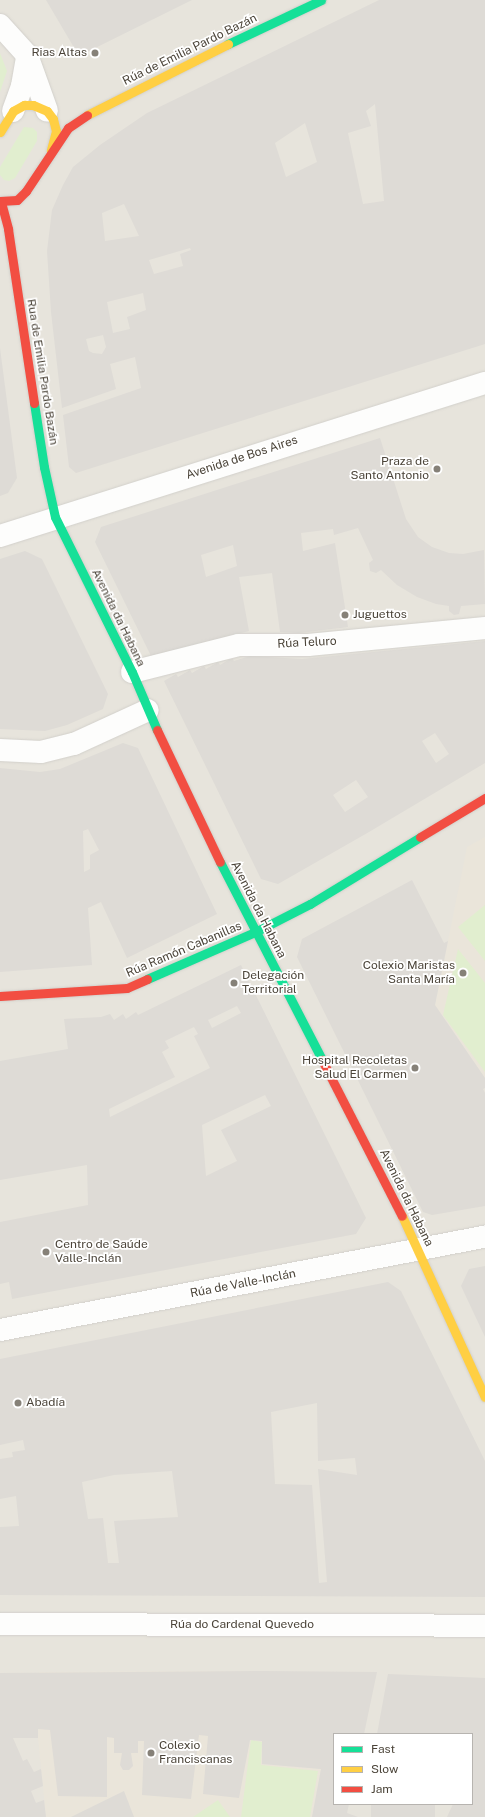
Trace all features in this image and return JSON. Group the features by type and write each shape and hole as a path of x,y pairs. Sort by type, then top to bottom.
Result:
{"street":[{"name":"Rúa de Emilia Pardo Bazán","path":"15,208 51,151 68,128 92,112 199,58 321,0"},
{"path":"0,25 27,55 58,116"},
{"path":"0,132 13,111 22,86 27,55"},
{"name":"Rúa de Emilia Pardo Bazán","path":"13,111 24,106 33,105 58,116 92,112"},
{"name":"Rúa de Emilia Pardo Bazán","path":"51,151 58,116"},
{"path":"1,202 15,208"},
{"name":"Rua de Emilia Pardo Bazán","path":"1,202 8,229 44,467 55,518"},
{"name":"Rua de Emilia Pardo Bazán","path":"8,229 15,208"},
{"name":"Avenida de Bos Aires","path":"0,536 485,383"},
{"name":"Avenida da Habana","path":"55,518 132,672 148,710 237,898 395,1200 485,1397"},
{"name":"Rúa Teluro","path":"132,672 239,645 308,645 485,628"},
{"path":"0,750 41,752 74,744 148,710"},
{"name":"Rúa Ramón Cabanillas","path":"0,996 127,988 256,932 310,904 485,798"},
{"name":"Rúa de Valle-Inclán","path":"0,1330 485,1237"},
{"name":"Rúa do Cardenal Quevedo","path":"0,1624 485,1626"}],"shaded area":[{"path":"0,0 485,0 485,1817 0,1817"},
{"name":"Colexio Maristas Santa María","path":"485,837 485,1078 435,1005 467,847"},
{"name":"Colexio Franciscanas","path":"263,1671 251,1740 262,1741 262,1764 321,1769 312,1817 46,1817 38,1738 39,1672"}],"green space":[{"path":"0,53 7,71 0,92"},
{"path":"24,127 33,128 37,132 37,141 15,178 9,181 4,180 0,175 0,167"},
{"path":"485,905 485,961 458,927"},
{"path":"458,949 485,983 485,1072 443,1015"},
{"path":"251,1740 262,1742 261,1765 318,1771 310,1817 241,1817"},
{"path":"218,1800 230,1817 193,1817"}],"building":[{"path":"46,0 192,0 79,56"},
{"path":"379,0 485,0 485,344 76,473 69,467 63,415 141,388 135,357 110,364 116,389 62,408 51,312 47,251 52,210 73,167 100,145 147,113","holes":["375,104 384,201 363,204 348,133 371,126 366,111","305,123 317,162 286,177 275,143","124,204 139,236 105,241 102,213","190,248 191,250 180,254 183,266 154,274 149,260","143,293 146,310 127,317 130,329 113,333 107,302","103,335 106,347 102,354 89,351 86,339"]},
{"path":"0,348 17,478 8,493 0,496"},
{"path":"380,438 406,519 418,537 432,547 449,553 463,554 484,550 485,604 461,606 459,614 454,615 449,611 449,606 436,604 417,597 397,585 381,570 376,573 370,571 369,563 373,560 358,528 334,535 333,529 301,533 303,551 335,543 348,627 299,633 280,632 272,573 239,577 249,631 151,656 95,542 101,527","holes":["233,545 237,566 206,577 201,555"]},
{"path":"25,551 42,559 108,694 103,709 67,725 45,731 0,729 0,559"},
{"path":"485,641 485,763 278,884 261,879 164,681 176,674 178,677 190,670 192,673 204,666 206,669 218,662 220,665 232,658 234,661 250,656 302,659","holes":["435,733 449,754 436,763 422,741","356,780 368,797 345,812 333,795"]},
{"path":"123,743 138,748 217,914 127,958 101,902 88,908 92,965 0,972 0,768 40,772 60,769","holes":["88,829 99,850 90,855 90,869 84,872 83,831"]},
{"path":"412,880 444,943 448,941 435,1005 485,1078 485,1088 483,1089 485,1093 485,1206 432,1215 423,1212 297,957 302,939"},
{"path":"241,965 366,1218 356,1234 12,1299 9,1282 0,1284 0,1222 88,1205 87,1165 0,1180 0,1061 68,1049 64,1019 101,1017 110,1014 114,1020 123,1014 126,1019 136,1012 138,1015","holes":["237,1006 241,1013 212,1028 208,1020","194,1027 198,1034 194,1036 210,1068 110,1117 109,1109 175,1077 162,1052 169,1048 165,1041","265,1095 271,1106 221,1130 237,1161 206,1176 202,1125"]},
{"path":"485,1266 485,1337 461,1286 469,1269"},
{"path":"388,1282 401,1291 485,1461 485,1597 0,1595 0,1527 19,1526 16,1496 0,1499 0,1459 13,1457 12,1452 25,1450 23,1440 0,1445 0,1359","holes":["317,1403 318,1461 355,1458 357,1475 318,1469 327,1582 319,1583 312,1485 275,1484 271,1412","172,1471 178,1517 114,1521 119,1563 108,1563 103,1518 88,1519 82,1482 114,1475"]},
{"path":"263,1671 377,1672 364,1733 333,1733 333,1805 349,1805 347,1813 358,1817 312,1817 321,1769 262,1764 262,1741 250,1740 239,1798 203,1794 208,1736 199,1735 191,1799 142,1795 144,1741 138,1741 138,1753 131,1753 133,1766 129,1770 123,1770 120,1765 122,1753 114,1753 114,1738 107,1737 107,1797 58,1796 50,1730 38,1729 38,1738 13,1738 23,1761 27,1759 34,1772 41,1769 43,1786 31,1791 36,1803 44,1800 46,1817 0,1817 0,1673"},
{"path":"388,1674 485,1678 485,1817 447,1817 453,1805 473,1805 473,1733 377,1733"},
{"path":"124,1791 134,1817 71,1817"},
{"path":"371,1805 435,1805 435,1817 371,1817"}],"traffic: fast":[{"path":"228,44 321,0"},
{"path":"34,403 44,467 55,517 132,672 157,730"},
{"path":"147,979 255,932 310,904 420,837"},
{"path":"220,862 322,1060"}],"traffic: slow":[{"path":"87,115 228,44"},
{"path":"0,132 13,111 24,105 33,105 47,111 53,119 56,131 51,150"},
{"path":"402,1216 485,1397"}],"traffic: jam":[{"path":"0,201 17,200 26,191 68,128 87,115"},
{"path":"1,202 8,229 34,403"},
{"path":"157,730 220,862"},
{"path":"420,837 485,798"},
{"path":"0,996 127,988 147,979"},
{"path":"322,1060 402,1216"}],"place":[{"name":"Rias Altas","path":"95,53"},
{"name":"Praza de Santo Antonio","path":"437,469"},
{"name":"Juguettos","path":"345,615"},
{"name":"Colexio Maristas Santa María","path":"463,973"},
{"name":"Delegación Territorial","path":"234,983"},
{"name":"Hospital Recoletas Salud El Carmen","path":"415,1068"},
{"name":"Centro de Saúde Valle-Inclán","path":"46,1252"},
{"name":"Abadía","path":"18,1403"},
{"name":"Colexio Franciscanas","path":"151,1753"}]}
